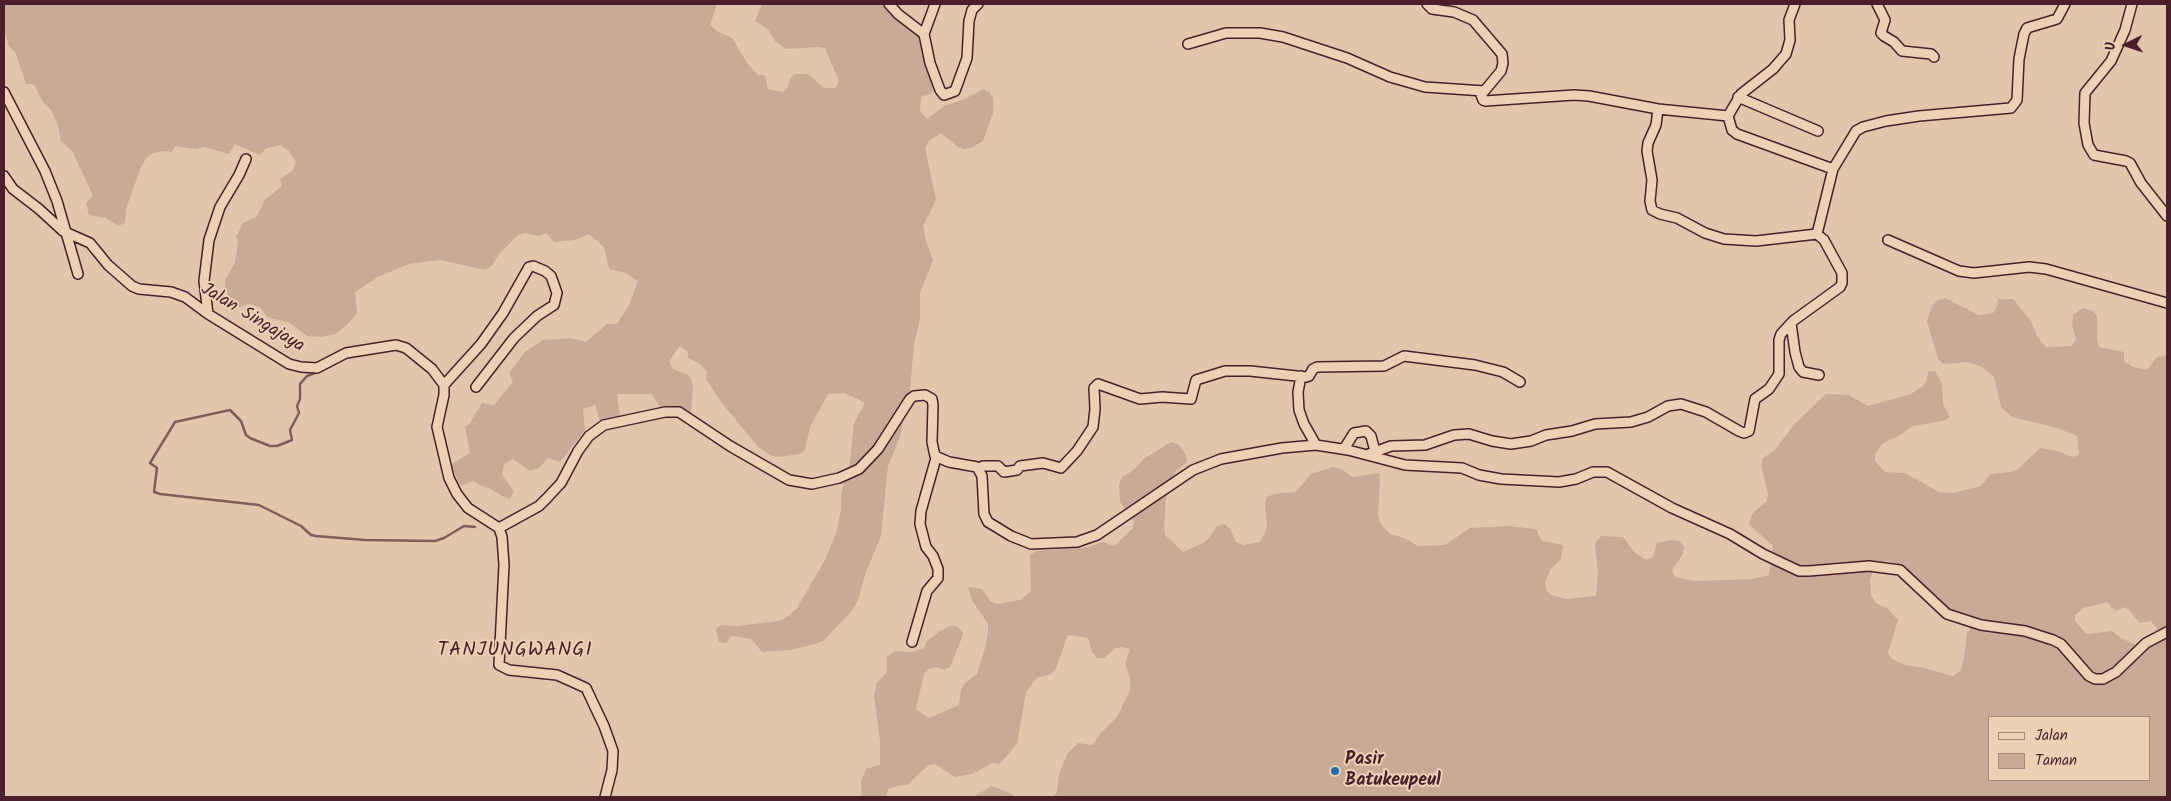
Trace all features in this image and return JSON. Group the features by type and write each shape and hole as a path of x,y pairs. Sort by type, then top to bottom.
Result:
{"street":[{"path":"889,4 898,14 924,34 927,39 930,63 940,90 944,95 950,94 955,90 967,58 969,21 972,10 978,4"},
{"path":"924,34 935,4"},
{"path":"1427,4 1432,8 1454,12 1472,20 1502,54 1501,71 1481,97 1485,101 1574,95 1603,97 1658,109 1728,116"},
{"path":"1795,4 1789,20 1790,40 1786,54 1773,70 1738,97 1728,116 1732,130 1737,134 1833,169"},
{"path":"1877,4 1885,20 1881,33 1884,36 1906,52 1927,53 1934,56"},
{"path":"1817,234 1833,169 1851,137 1863,127 1919,116 2006,109 2013,106 2017,100 2019,59 2027,28 2057,19 2065,4"},
{"path":"2132,4 2125,30 2111,60 2085,93 2084,123 2088,145 2094,155 2130,163 2142,183 2167,216"},
{"path":"1188,44 1226,33 1253,33 1276,36 1347,58 1390,77 1425,87 1484,91"},
{"path":"4,92 45,171 57,201 78,274"},
{"path":"1738,97 1818,131"},
{"path":"1372,453 1391,446 1426,445 1454,435 1469,434 1511,444 1531,441 1546,435 1572,431 1596,424 1631,422 1648,417 1668,406 1681,404 1706,412 1739,431 1747,432 1750,429 1755,399 1769,388 1779,374 1779,340 1784,330 1791,323 1832,295 1842,282 1840,270 1824,240 1817,234 1756,241 1724,239 1705,233 1677,218 1655,213 1651,206 1652,180 1647,151 1648,143 1656,125 1658,109"},
{"path":"208,314 204,281 209,240 220,207 239,176 246,159"},
{"name":"Jalan Singajaya","path":"4,176 13,189 65,232 90,243 108,265 136,288 178,294 288,364 301,368 320,367 341,356 356,351 396,345 403,346 432,369 444,385"},
{"path":"1888,240 1959,272 2029,267 2046,269 2167,303"},
{"path":"476,387 514,338 537,316 554,305 557,293 551,276 545,271 534,266 529,267 503,312 481,344 444,385 444,395 437,427 450,478 457,494 468,508 499,528 502,537 504,565 499,665 509,670 557,675 586,688 604,726 613,751 612,770 605,797"},
{"path":"1791,323 1794,352 1799,367 1803,372 1819,375"},
{"path":"978,469 983,466 998,466 1004,472 1017,470 1020,466 1043,463 1061,468 1073,456 1093,427 1096,409 1094,388 1098,384 1140,399 1162,397 1191,399 1196,380 1225,371 1310,376 1313,369 1317,367 1384,366 1404,356 1475,365 1503,372 1520,382"},
{"path":"1301,376 1298,392 1299,410 1304,424 1316,445"},
{"path":"499,528 543,502 561,483 578,451 589,436 604,425 665,412 679,412 730,446 789,480 812,484 839,478 859,468 878,448 910,399 914,396 925,395 932,399 934,406 932,442 936,458 921,511 920,524 926,547 933,556 938,569 938,578 928,591 912,642"},
{"path":"1344,449 1354,433 1366,431 1371,436 1372,453"},
{"path":"936,458 970,465 978,469 982,476 984,514 988,522 1011,536 1031,544 1087,539 1097,535 1200,467 1222,459 1282,448 1316,445 1372,453 1406,464 1462,468 1479,475 1501,479 1560,482 1576,479 1593,472 1607,472 1672,508 1723,531 1763,554 1799,570 1809,572 1837,567 1869,566 1900,570 1947,614 1981,625 2025,630 2054,640 2061,644 2089,676 2095,679 2103,678 2116,672 2146,643 2167,632"}],"green space":[{"path":"4,4 717,4 710,25 717,31 732,38 747,63 758,75 765,75 768,89 783,92 788,87 790,79 794,74 808,74 824,88 836,88 839,81 825,48 786,49 775,41 768,29 755,21 762,4 884,4 921,38 936,88 931,94 921,97 920,111 927,119 944,106 963,100 983,89 989,92 993,98 993,113 983,141 971,148 964,149 958,147 941,133 929,141 925,148 936,200 923,226 933,260 920,293 920,320 914,344 910,389 900,437 888,466 881,536 866,572 858,600 850,613 824,640 791,650 762,652 751,639 732,636 726,643 719,642 716,629 721,625 737,626 779,621 786,618 797,608 825,560 837,531 841,509 841,494 850,462 854,423 865,403 845,393 828,394 810,427 805,450 800,454 772,456 758,447 721,402 706,379 707,372 700,364 688,358 688,352 680,346 669,361 673,369 688,375 691,379 693,385 691,412 685,409 660,408 652,394 617,394 620,417 600,421 595,405 583,409 585,430 560,462 548,458 539,468 530,471 513,459 504,464 502,475 514,491 510,499 473,481 461,486 450,465 470,453 465,427 469,424 482,403 494,405 513,382 509,373 525,352 543,340 571,338 586,342 607,324 617,324 629,305 638,281 626,273 609,269 604,247 589,234 575,240 554,242 546,233 539,236 525,233 518,235 486,270 440,260 409,264 378,277 355,292 357,313 348,324 335,334 322,337 307,336 290,323 267,317 261,308 249,304 239,307 229,298 225,288 225,280 235,263 238,241 236,237 243,223 256,217 265,200 282,186 280,179 293,170 296,162 289,151 280,145 267,148 259,155 235,144 229,154 204,147 196,149 175,146 172,152 154,153 147,157 141,167 126,209 125,223 118,226 106,218 89,215 86,203 93,195 72,151 61,141 58,125 51,110 43,102 35,86 26,84 15,52 9,46 4,30"},
{"path":"1945,298 1979,315 1993,313 1997,307 1998,299 2013,299 2031,321 2037,336 2046,347 2072,346 2076,339 2072,325 2073,315 2083,308 2093,311 2097,316 2097,340 2099,347 2124,352 2124,361 2133,367 2147,370 2156,358 2167,355 2167,797 1053,797 1057,792 1059,775 1067,754 1078,743 1092,745 1117,717 1130,690 1130,678 1125,664 1130,649 1116,648 1104,658 1097,658 1092,652 1088,638 1068,635 1056,668 1051,674 1037,678 1026,692 1017,744 1000,764 993,763 972,774 955,777 935,764 928,765 907,785 888,789 886,797 862,797 861,781 866,769 880,765 880,741 874,696 877,683 887,672 887,657 896,651 911,652 924,648 927,641 940,631 952,625 958,627 963,633 950,667 944,670 937,667 929,669 924,674 916,709 929,718 959,705 961,690 965,683 977,674 986,645 988,631 988,624 972,600 968,587 982,589 990,601 997,604 1020,600 1031,591 1030,555 1036,551 1088,547 1103,542 1114,546 1132,529 1134,522 1120,502 1119,485 1122,477 1134,470 1144,459 1171,442 1178,444 1186,455 1187,462 1175,472 1166,499 1164,528 1165,535 1183,552 1203,543 1217,526 1224,524 1230,529 1236,542 1243,545 1260,542 1267,528 1265,503 1267,497 1274,494 1296,492 1311,474 1333,467 1341,469 1353,477 1379,473 1378,516 1381,524 1390,534 1404,538 1418,546 1445,545 1470,528 1508,526 1536,529 1542,541 1563,545 1561,559 1551,569 1545,582 1546,590 1551,595 1566,599 1596,596 1598,574 1595,544 1601,536 1623,537 1634,552 1646,560 1653,557 1657,543 1671,540 1679,541 1684,546 1683,554 1672,570 1675,577 1696,581 1753,579 1769,575 1773,546 1749,524 1751,516 1767,501 1768,494 1761,465 1763,458 1775,450 1793,426 1826,394 1849,395 1868,406 1911,394 1923,386 1927,380 1928,372 1935,371 1942,384 1943,404 1950,417 1943,421 1913,426 1882,444 1875,454 1875,461 1885,472 1905,473 1939,492 1953,493 1981,486 1990,474 2010,472 2018,469 2040,448 2058,451 2072,457 2079,455 2077,436 2057,428 2012,417 2001,407 1994,377 1982,367 1968,362 1944,364 1938,359 1927,321 1932,306 1938,300","holes":["1888,561 1901,567 1934,599 1954,614 1968,620 1970,630 1967,632 1961,670 1953,676 1905,665 1892,659 1888,653 1898,620 1888,609 1876,603 1871,595 1870,580 1876,562","2107,602 2115,611 2126,607 2140,623 2151,621 2163,636 2143,648 2121,638 2112,631 2086,634 2075,621 2075,615 2084,608"]},
{"path":"992,786 1012,794 1015,797 973,797"}],"waterway":[{"path":"315,373 307,376 300,384 300,399 297,406 299,413 290,430 292,440 277,446 270,446 246,435 241,421 230,410 175,422 150,463 157,468 154,492 259,505 301,526 311,535 316,536 365,540 435,541 464,526 475,527"}],"place":[{"name":"Pasir Batukeupeul","path":"1335,771"}],"district":[{"name":"TANJUNGWANGI","path":"515,652"}]}
